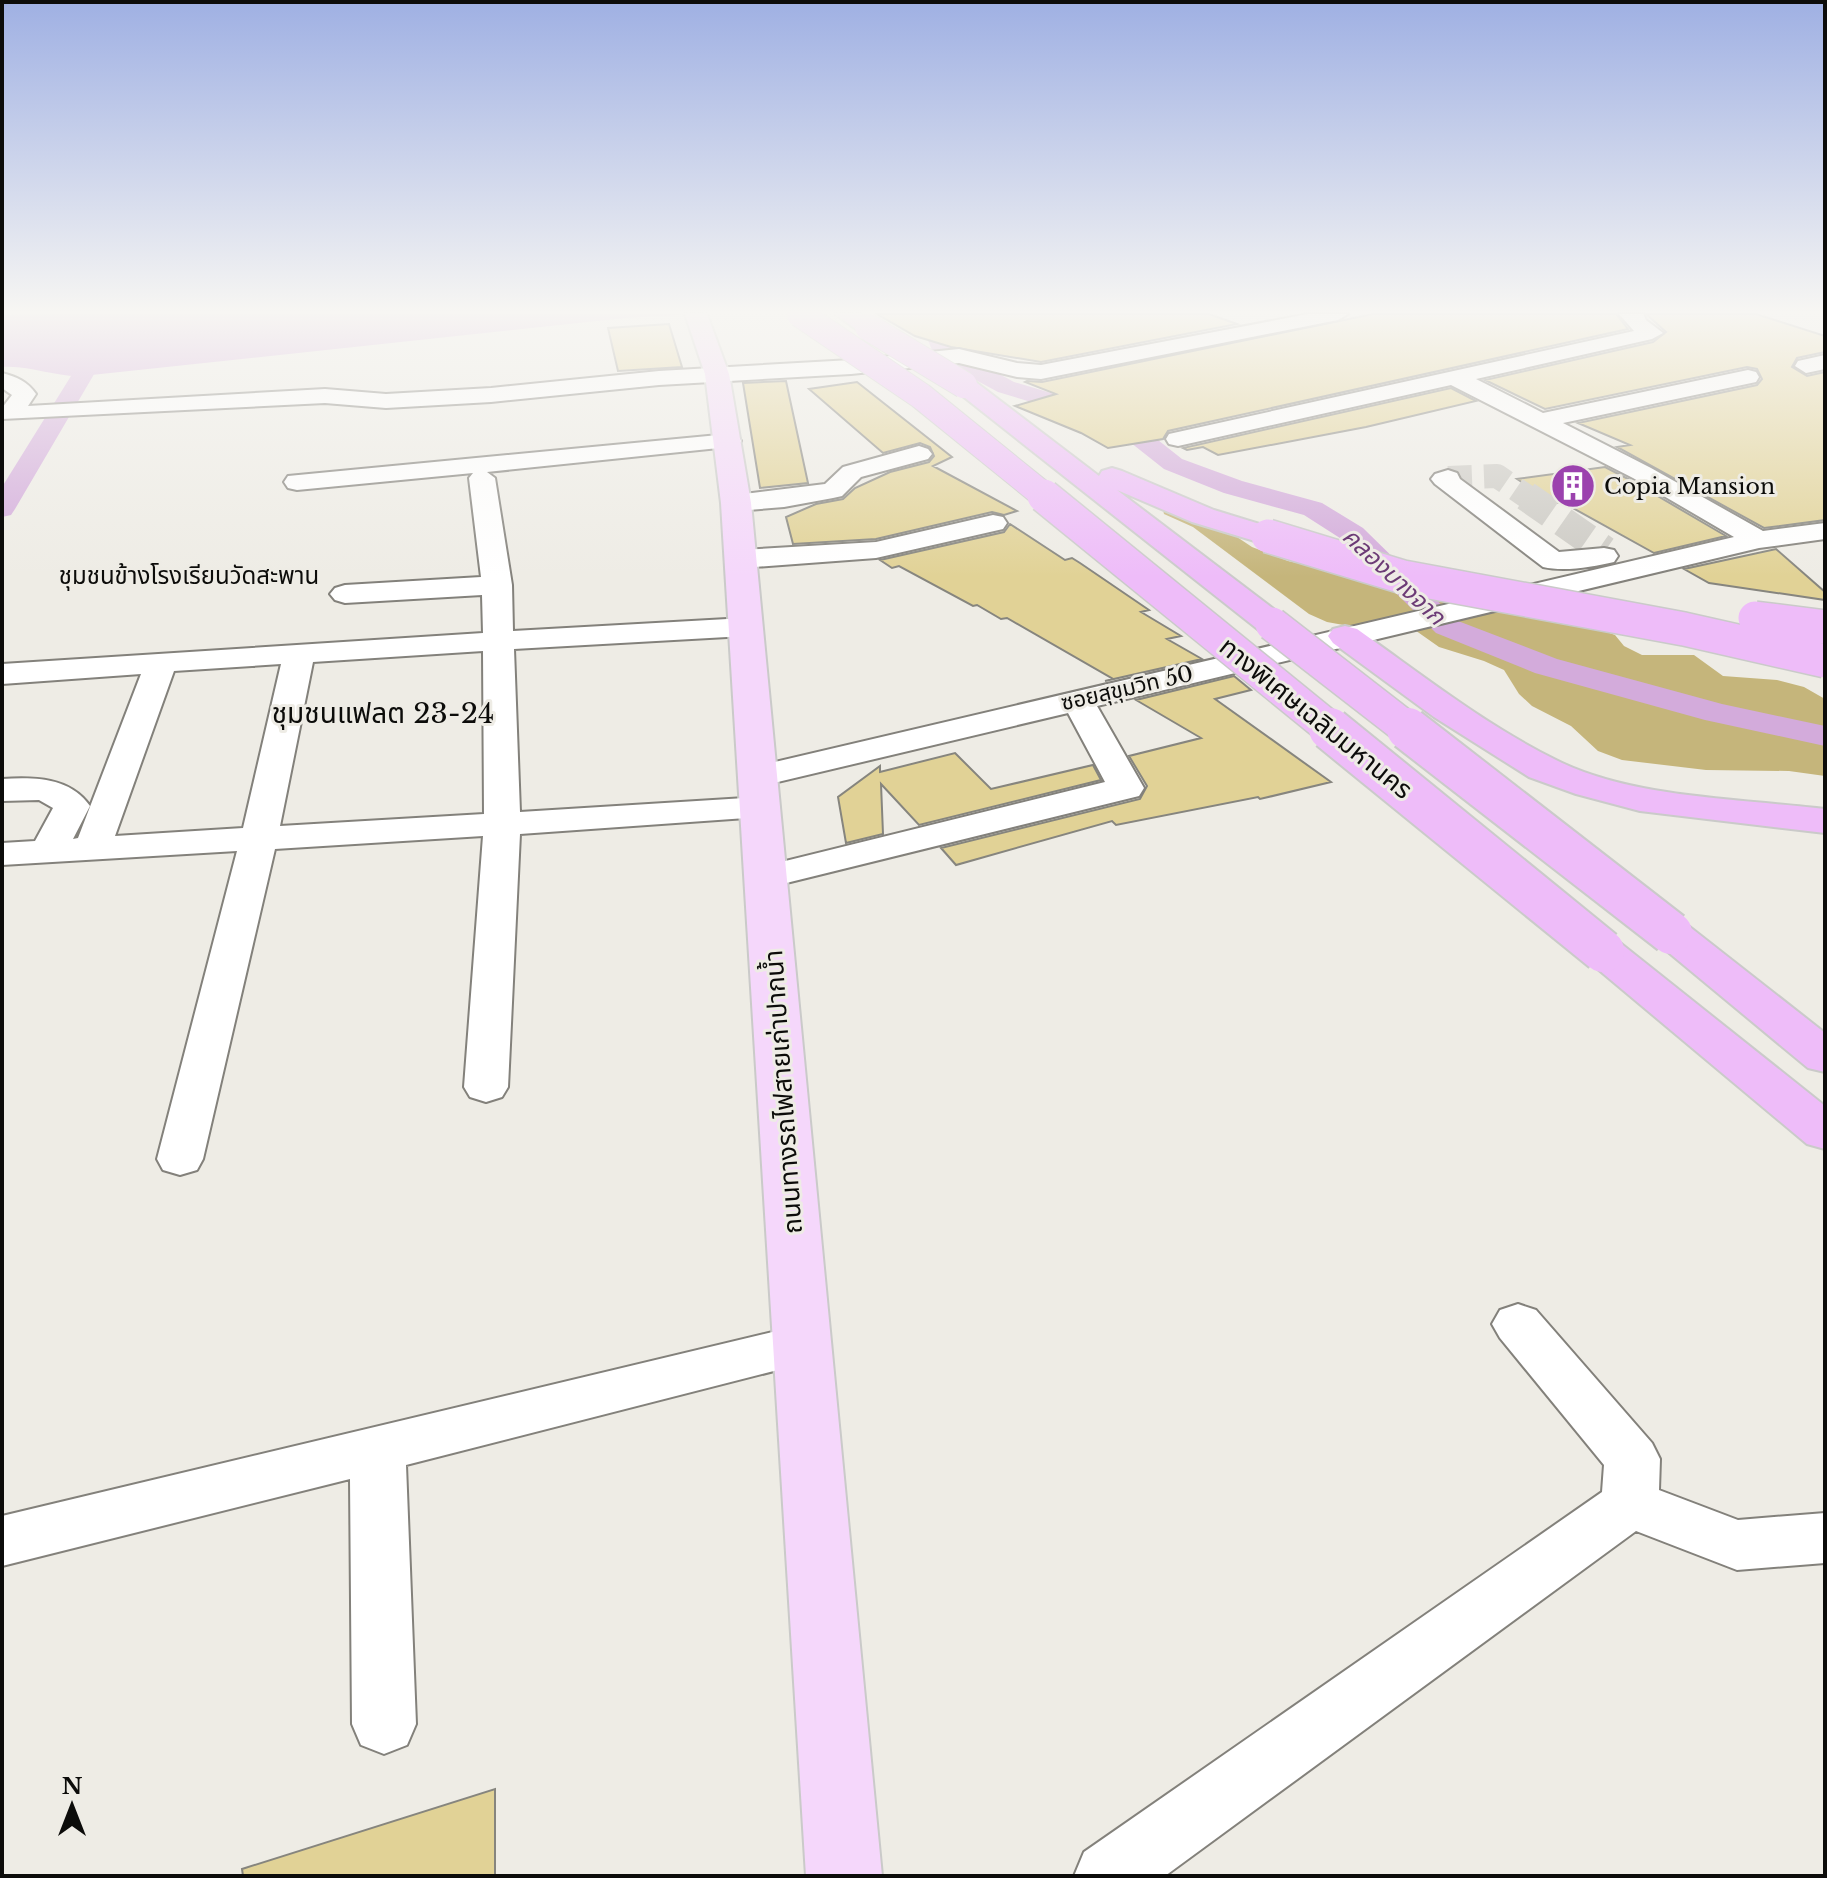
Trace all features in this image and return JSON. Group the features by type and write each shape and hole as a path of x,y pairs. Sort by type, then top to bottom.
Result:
{"highway":[{"name":"ทางพิเศษเฉลิมมหานคร","path":"928,402 1825,1132"},
{"name":"ทางพิเศษเฉลิมมหานคร","path":"985,402 1671,933 1825,1057"},
{"path":"990,402 1094,469 1147,495 1203,516 1403,577 1684,629 1825,661"},
{"path":"1268,536 1548,589 1825,627"},
{"path":"1345,636 1447,709 1543,769 1640,799 1825,821"},
{"path":"1671,933 1825,1018"}],"main road":[{"name":"ถนนทางรถไฟสายเก่าปากน้ำ","path":"722,402 741,559 844,1876"}],"street":[{"path":"15,418 232,402"},
{"path":"1178,439 1344,402"},
{"path":"1502,402 1642,473 1759,540"},
{"path":"1540,421 1632,402"},
{"path":"297,482 729,441"},
{"path":"736,503 784,499 833,490 852,472 919,454"},
{"path":"482,478 497,585 502,824 486,1087"},
{"path":"1448,478 1444,479 1553,561 1616,558"},
{"path":"741,559 876,550 993,523"},
{"name":"ซอยสุขุมวิท 50","path":"2,854 502,824 759,792 1077,700 1589,580 1616,558 1825,531"},
{"path":"345,594 497,585"},
{"path":"2,674 745,627"},
{"path":"180,1159 259,839 299,653"},
{"path":"92,849 161,663"},
{"path":"766,877 1126,788 1077,700"},
{"path":"2,790 38,788 60,794 72,806 48,851"},
{"path":"1518,1324 1632,1459 1630,1504"},
{"path":"2,1541 802,1345"},
{"path":"378,1449 384,1724"},
{"path":"1630,1504 1737,1545 1825,1538"},
{"path":"1108,1876 1630,1504"}],"shaded area":[{"path":"1162,506 1216,523 1252,547 1288,561 1593,627 1615,635 1624,646 1642,655 1694,655 1723,676 1777,680 1804,687 1825,699 1825,776 1789,771 1706,770 1622,760 1598,751 1571,726 1532,706 1519,694 1504,670 1439,647 1412,628 1391,621 1349,626 1327,622 1309,614 1193,527 1164,514"}],"building":[{"path":"746,402 790,402 808,483 760,488"},
{"path":"824,402 882,402 952,457 933,466 1017,511 1004,515 992,512 876,539 793,544 786,517 816,504 843,499 855,488 890,472 929,462 934,456 930,447 920,443 883,453"},
{"path":"1030,402 1300,402 1168,431 1163,439 1108,448 1081,433 1015,406"},
{"path":"1390,402 1473,402 1366,427 1218,455 1203,447 1183,448"},
{"path":"1530,402 1580,402 1545,409"},
{"path":"1679,402 1825,402 1825,520 1764,528 1617,447 1630,445 1578,423"},
{"path":"1605,467 1726,536 1654,553 1562,502 1554,503 1517,479"},
{"path":"1010,524 1065,560 1072,558 1149,610 1141,612 1181,636 1167,639 1202,659 1105,681 1113,679 1007,618 1001,619 899,566 892,568 880,560 1004,532"},
{"path":"1776,549 1825,592 1825,600 1709,583 1684,569"},
{"path":"1234,676 1251,690 1215,699 1331,782 1260,799 1116,825 1112,821 956,865 941,848 1140,799 1147,786 1129,756 1201,738 1136,700"},
{"path":"955,753 991,789 1093,765 1101,780 919,825 881,784 883,834 846,843 838,797 880,766 880,772"},
{"path":"495,1789 495,1876 243,1876 242,1869"}],"waterway":[{"path":"2,509 67,402"},
{"name":"คลองบางจาก","path":"1055,402 1130,430 1173,464 1233,487 1313,509 1353,534 1447,627 1546,666 1717,713 1825,736"}],"tunnel":[{"path":"1448,478 1497,476 1529,498"},
{"path":"1526,496 1605,551"}],"place":[{"name":"Copia Mansion","path":"1573,486"}],"district":[{"name":"ชุมชนข้างโรงเรียนวัดสะพาน","path":"189,575"},
{"name":"ชุมชนแฟลต 23-24","path":"383,713"}]}
